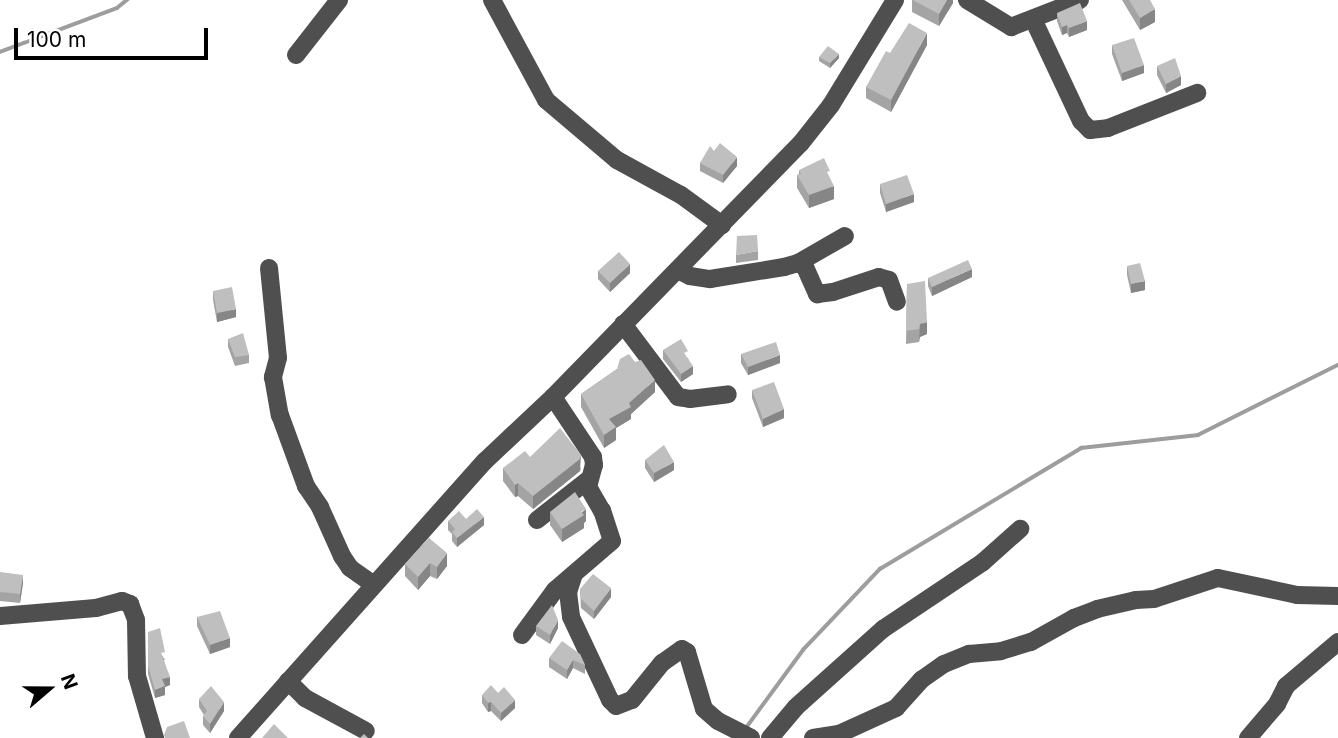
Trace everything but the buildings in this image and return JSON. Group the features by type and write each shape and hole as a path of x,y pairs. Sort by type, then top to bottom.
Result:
{"street":[{"path":"296,55 339,0"},
{"path":"492,0 546,100 617,160 681,195 722,225"},
{"path":"238,738 485,461 553,397 801,142 831,105 895,0"},
{"path":"967,0 1011,26 1080,0"},
{"path":"1033,19 1081,121 1090,130 1108,128 1197,93"},
{"path":"678,270 691,276 710,279 798,262 845,236"},
{"path":"798,262 805,267 817,294 833,292 879,277 890,280 897,302"},
{"path":"268,268 278,358 274,377 281,415 306,486 320,507 342,556 350,568 373,584"},
{"path":"623,324 678,397 690,399 729,394"},
{"path":"522,635 555,590 612,541 602,511 590,494 588,480 594,465 593,457 553,397"},
{"path":"537,520 588,480"},
{"path":"770,738 796,707 883,629 983,562 1020,529"},
{"path":"573,577 568,602 571,617 610,700 616,706 632,700 662,663 682,649 687,652 704,709 718,721 751,738"},
{"path":"813,738 839,734 896,708 920,680 944,664 969,654 1001,651 1031,642 1074,618 1097,609 1136,600 1154,599 1219,578 1297,595 1338,596"},
{"path":"0,616 96,608 122,601 130,604 136,620 137,676 155,738"},
{"path":"1248,738 1277,704 1286,687 1338,642"},
{"path":"288,681 304,698 366,732"}],"waterway":[{"path":"0,52 117,8 127,0"},
{"path":"746,728 803,650 880,569 1081,448 1198,435 1338,365"}]}
